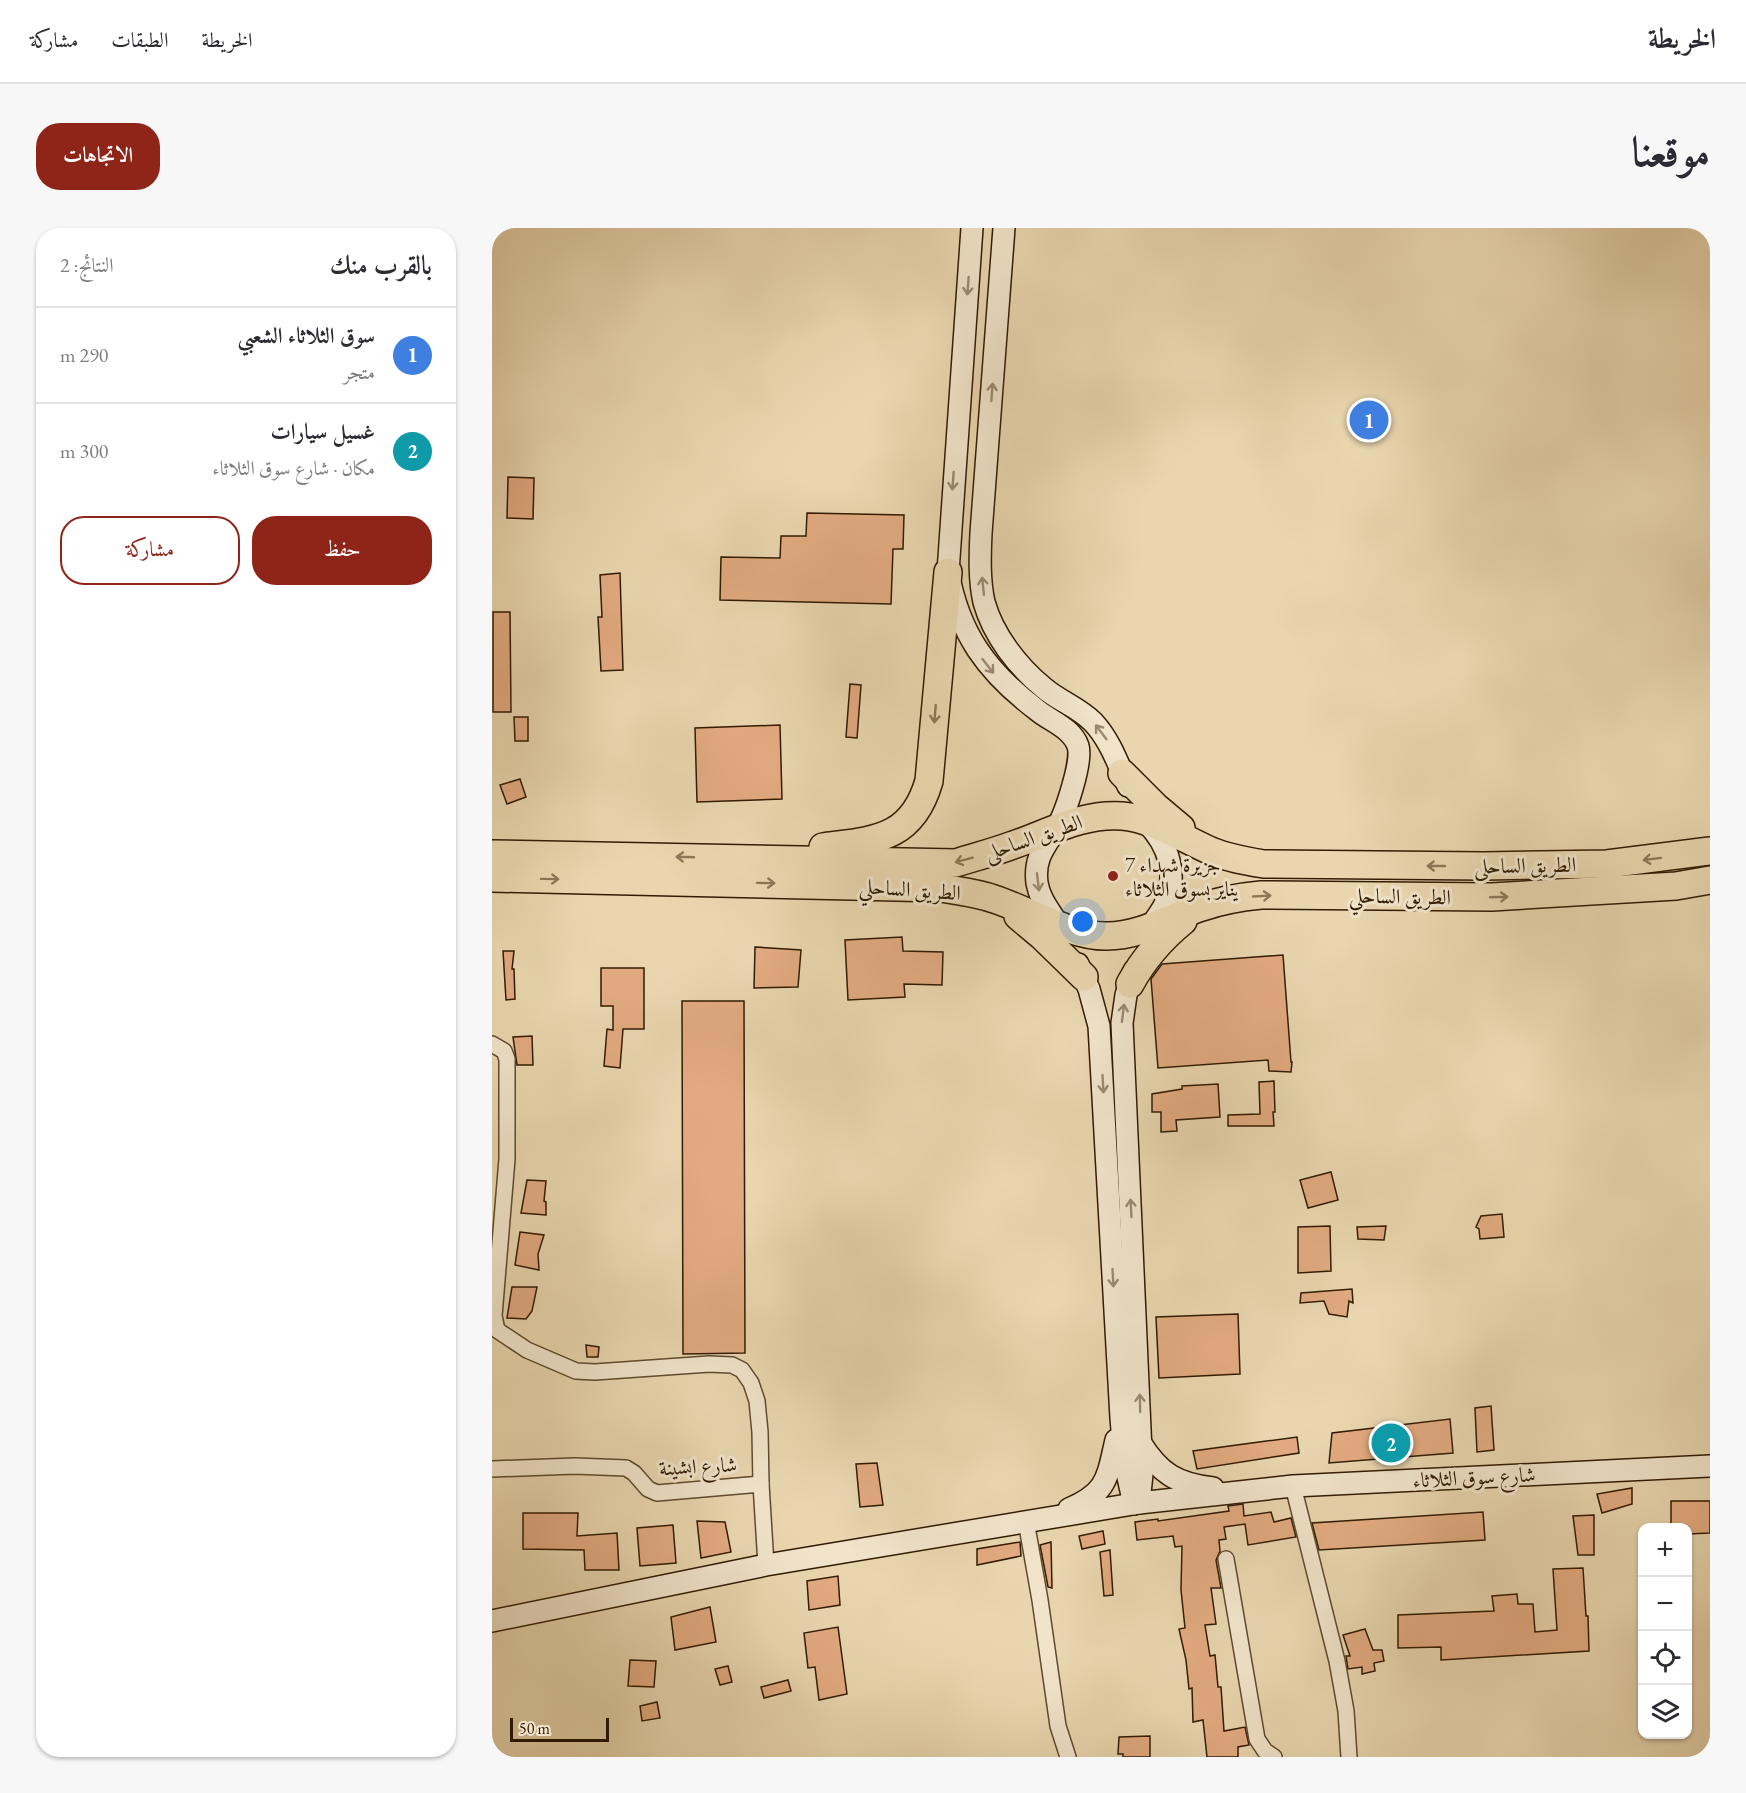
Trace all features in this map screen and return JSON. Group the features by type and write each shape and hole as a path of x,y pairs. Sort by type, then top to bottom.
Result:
{"highway":[{"path":"729,859 763,852 875,840 896,830 914,814 929,781 948,572"},
{"path":"1122,772 1156,807 1214,852"},
{"name":"الطريق الساحلى","path":"492,854 956,863 1096,816 1123,816 1146,822 1214,852 1264,864 1484,866 1607,864 1710,851"},
{"name":"الطريق الساحلي","path":"492,878 941,888 995,900 1084,934 1107,936 1128,934 1229,898 1260,895 1492,897 1676,886 1710,880"},
{"path":"995,900 1043,937 1084,977"},
{"path":"1130,984 1140,965 1156,945 1202,907"}],"street":[{"path":"972,228 948,572 959,617 984,660 1006,686 1069,732 1077,743 1078,764 1056,828 1042,848 1037,871 1040,894 1084,977 1100,1026 1121,1418 1125,1464 1136,1503"},
{"path":"1004,228 981,533 984,602 996,630 1012,655 1046,690 1072,705 1093,722 1107,741 1146,822 1163,842 1171,868 1169,894 1164,907 1150,927 1140,951 1123,1009 1122,1023 1142,1483 1136,1503"},
{"path":"492,1044 499,1046 507,1059 507,1159 494,1316 496,1330 526,1350 576,1371 595,1372 709,1364 732,1365 742,1370 751,1383 757,1401 761,1484"},
{"path":"1052,1516 1083,1503 1101,1488 1111,1468 1121,1418"},
{"path":"1140,1442 1155,1463 1173,1478 1199,1486 1238,1491"},
{"name":"شارع ابشينة","path":"492,1469 575,1466 626,1468 634,1473 648,1489 657,1492 761,1484 766,1565"},
{"name":"شارع سوق الثلاثاء","path":"1238,1491 1293,1486 1710,1466"},
{"path":"1293,1486 1337,1661 1346,1711 1349,1757"},
{"path":"492,1621 766,1565 1052,1516 1238,1491"},
{"path":"1026,1521 1042,1610 1058,1726 1068,1757"},
{"path":"1226,1559 1257,1739 1265,1751 1274,1757"}],"building":[{"path":"508,477 534,478 533,519 507,518"},
{"path":"807,513 904,515 903,549 893,549 891,604 720,600 721,557 780,558 781,536 806,536"},
{"path":"620,573 623,670 601,671 598,617 602,617 600,575"},
{"path":"493,612 510,612 511,712 493,712"},
{"path":"850,684 861,685 857,738 846,737"},
{"path":"514,717 528,717 528,741 515,741"},
{"path":"780,725 782,799 697,802 695,728"},
{"path":"520,779 526,797 507,804 500,785"},
{"path":"902,937 903,951 943,952 942,985 904,984 905,997 848,1000 845,940"},
{"path":"755,947 801,950 798,987 754,988"},
{"path":"503,951 514,951 512,969 514,969 515,999 506,1000"},
{"path":"1283,955 1291,1072 1269,1071 1268,1060 1158,1068 1151,979 1162,964"},
{"path":"601,968 644,968 644,1029 623,1029 620,1068 604,1066 607,1029 613,1030 613,1006 601,1006"},
{"path":"682,1001 744,1001 745,1353 683,1354"},
{"path":"532,1036 533,1065 517,1065 513,1037"},
{"path":"1274,1081 1274,1126 1228,1126 1228,1115 1260,1114 1259,1082"},
{"path":"1218,1084 1220,1117 1176,1120 1177,1131 1161,1132 1161,1112 1152,1112 1152,1094 1182,1089 1182,1086"},
{"path":"1331,1172 1338,1200 1308,1208 1300,1180"},
{"path":"527,1180 546,1181 544,1201 546,1202 546,1215 521,1213"},
{"path":"1502,1214 1504,1237 1480,1239 1479,1229 1476,1227 1481,1216"},
{"path":"1330,1226 1331,1271 1298,1273 1298,1227"},
{"path":"1386,1226 1384,1240 1358,1239 1357,1227"},
{"path":"520,1232 544,1235 538,1254 539,1270 515,1265"},
{"path":"512,1287 537,1287 532,1311 526,1319 507,1318"},
{"path":"1352,1289 1353,1303 1349,1301 1347,1317 1329,1314 1324,1301 1300,1303 1301,1293"},
{"path":"1238,1314 1240,1374 1159,1378 1156,1317"},
{"path":"586,1345 599,1347 598,1357 587,1357"},
{"path":"1491,1406 1494,1450 1477,1452 1475,1408"},
{"path":"1450,1419 1453,1453 1329,1463 1332,1433"},
{"path":"1297,1437 1299,1453 1197,1469 1193,1451"},
{"path":"877,1463 883,1505 860,1507 856,1464"},
{"path":"1632,1488 1632,1504 1602,1513 1597,1494"},
{"path":"1671,1501 1710,1501 1710,1533 1692,1534 1692,1523 1671,1523"},
{"path":"1243,1504 1244,1516 1271,1512 1274,1522 1291,1518 1296,1537 1248,1545 1245,1524 1224,1527 1226,1539 1219,1540 1220,1551 1216,1560 1221,1588 1211,1588 1216,1624 1205,1625 1210,1656 1215,1655 1218,1687 1221,1687 1224,1731 1245,1727 1249,1745 1238,1747 1238,1757 1207,1757 1203,1720 1193,1722 1192,1688 1189,1689 1186,1660 1179,1629 1185,1628 1181,1590 1182,1546 1175,1547 1173,1536 1137,1540 1135,1522 1229,1511 1228,1506"},
{"path":"1483,1512 1485,1540 1319,1550 1312,1523"},
{"path":"523,1513 578,1513 577,1536 617,1533 619,1570 585,1570 584,1550 523,1549"},
{"path":"1594,1515 1594,1555 1578,1555 1573,1516"},
{"path":"697,1521 725,1522 731,1552 701,1558"},
{"path":"673,1525 676,1563 640,1566 637,1528"},
{"path":"1103,1531 1105,1544 1082,1549 1079,1536"},
{"path":"1020,1542 1021,1556 977,1565 977,1549"},
{"path":"1051,1542 1052,1588 1048,1587 1040,1545"},
{"path":"1110,1550 1113,1595 1104,1596 1100,1552"},
{"path":"1583,1568 1589,1651 1441,1660 1441,1647 1398,1648 1398,1615 1494,1611 1492,1596 1517,1594 1518,1604 1533,1604 1535,1632 1557,1630 1553,1569"},
{"path":"838,1576 840,1605 809,1610 807,1581"},
{"path":"710,1607 716,1642 675,1650 671,1617"},
{"path":"838,1627 847,1694 819,1700 815,1667 808,1668 804,1633"},
{"path":"1365,1629 1373,1650 1382,1650 1384,1661 1374,1663 1375,1671 1362,1674 1362,1667 1348,1669 1346,1656 1350,1656 1343,1635"},
{"path":"630,1660 656,1661 654,1687 628,1686"},
{"path":"728,1666 732,1682 720,1685 715,1669"},
{"path":"788,1680 791,1691 764,1698 761,1687"},
{"path":"657,1702 660,1718 642,1721 640,1706"},
{"path":"1150,1736 1150,1757 1123,1757 1123,1754 1118,1754 1119,1737"}],"place":[{"name":"سوق الثلاثاء الشعبي","path":"1369,420"},
{"name":"جزيرة شهداء 7 يناير بسوق الثلاثاء","path":"1113,876"},
{"name":"غسيل سيارات","path":"1391,1443"}]}
